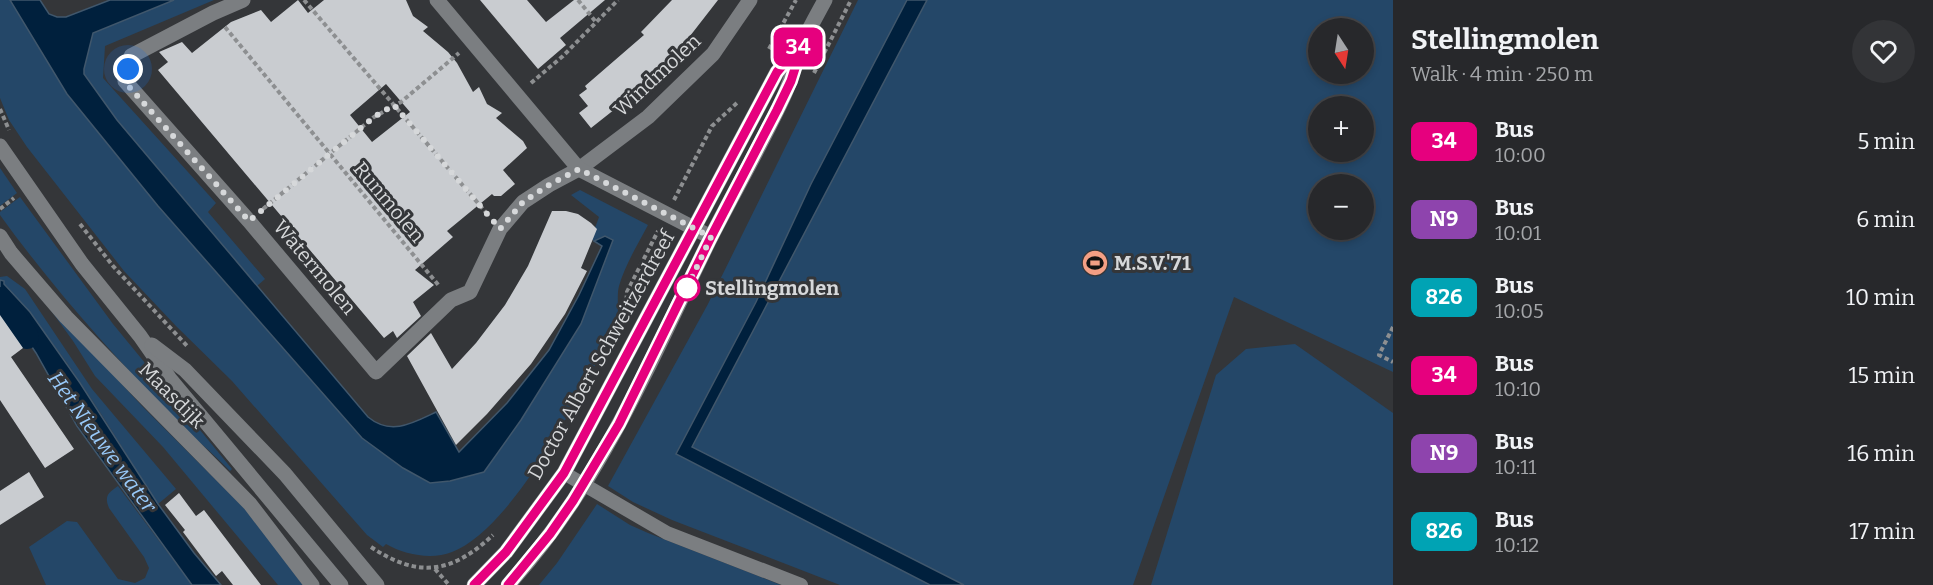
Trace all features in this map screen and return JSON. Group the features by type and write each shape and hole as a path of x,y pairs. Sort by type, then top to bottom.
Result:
{"street":[{"name":"Watermolen","path":"243,0 131,56 124,81 249,221 376,372 451,300 470,292 500,229 523,202 579,169"},
{"path":"437,0 579,169 711,237"},
{"name":"Windmolen","path":"579,169 648,117 713,54 750,0"},
{"name":"Doctor Albert Schweitzerdreef","path":"508,585 550,534 584,485 619,424 711,237 777,110 791,81 804,40 825,0"},
{"name":"Doctor Albert Schweitzerdreef","path":"474,585 506,552 564,473 777,72 804,40"},
{"name":"Maasdijk","path":"0,146 82,264 140,336 170,379 341,585"},
{"name":"Maasdijk","path":"0,236 6,257 250,504 312,585"},
{"name":"Maasdijk","path":"140,336 185,370 285,474 377,585"}],"lane":[{"path":"564,473 667,533 801,585"}],"path":[{"path":"304,0 500,229"},
{"path":"578,0 596,22"},
{"path":"517,95 563,56 618,0"},
{"path":"769,50 796,0"},
{"name":"Runmolen","path":"213,13 451,300"},
{"path":"249,221 329,153 374,117 401,102 472,42"},
{"name":"Doctor Albert Schweitzerdreef","path":"625,315 627,292 712,126 742,100"},
{"path":"0,209 19,195"},
{"path":"1393,327 1379,355 1393,362"},
{"path":"388,557 405,565 435,568 473,551 499,530"},
{"path":"435,568 449,585"}],"shaded area":[{"path":"0,0 10,0 67,94 158,206 362,437 403,468 430,483 450,481 484,472 521,420 581,324 613,240 605,236 594,241 591,239 599,217 571,195 580,190 648,225 622,278 618,291 617,318 609,340 552,443 534,471 494,522 473,540 452,552 436,556 410,553 386,544 383,547 367,535 232,381 124,271 27,147 9,120 0,98"},
{"path":"174,0 214,0 105,46 103,78 216,203 208,212 265,279 257,286 117,120 84,74 93,33"},
{"path":"858,0 907,0 811,184 756,302 676,453 930,585 840,585 672,520 633,502 608,486 708,304"},
{"name":"M.S.V.'71","path":"927,0 1393,0 1393,372 1234,297 1133,585 964,585 692,448"},
{"path":"0,168 17,193 0,206"},
{"path":"20,197 113,324 232,469 230,471 180,424 128,369 83,319 20,242 0,212"},
{"path":"7,276 25,289 92,389 176,489 158,504 67,363 4,284 4,281 0,280 0,277"},
{"path":"42,298 142,406 245,509 303,585 278,585 163,447 95,376"},
{"path":"1295,344 1393,413 1393,585 1151,585 1216,375 1246,349"},
{"path":"118,486 192,585 46,585 29,547 67,521 77,522 118,579 135,583 145,578 149,568 144,557 109,508 108,495"},
{"path":"597,504 630,525 648,533 781,585 539,585 557,563"}],"water":[{"path":"10,0 40,0 49,14 66,17 110,0 174,0 93,33 84,74 117,120 368,417 377,423 385,426 402,426 436,412 459,452 507,403 549,350 602,246 594,241 605,236 613,240 581,324 521,420 484,472 450,481 430,483 403,468 362,438 158,206 67,94"},
{"path":"907,0 927,0 692,447 964,585 930,585 676,454 756,302 811,184"},
{"path":"0,280 4,281 4,284 30,312 80,383 158,504 221,585 192,585 77,426 36,353 0,299"}],"building":[{"path":"298,0 308,13 324,0 406,0 413,16 428,27 423,31 448,52 457,63 473,92 479,87 487,104 502,113 496,118 523,141 527,148 503,170 515,184 501,196 492,194 447,231 453,237 415,270 434,285 413,302 421,316 397,338 393,331 384,338 158,70 168,62 159,52 182,42 192,53 231,22 261,10 271,22","holes":["386,84 410,112 372,142 350,115"]},
{"path":"480,0 527,0 546,22 574,0 605,0 560,38 566,45 538,69"},
{"path":"672,0 718,0 690,36 660,68 634,94 591,128 579,113 588,106 579,95 587,89 585,86 644,35 641,32"},
{"path":"552,211 578,214 597,229 581,268 587,271 565,314 531,364 456,445 407,356 431,333 452,369 476,343 505,305 528,266"},
{"path":"0,315 23,348 11,357 74,449 45,468 0,400"},
{"path":"29,472 44,497 0,525 0,491"},
{"path":"179,493 196,516 204,510 261,585 233,585 222,571 216,576 165,505"}],"waterway":[{"name":"Het Nieuwe water","path":"0,299 27,337"}],"bus line":[{"name":"34","path":"474,585 506,552 564,473 777,72 804,40 791,81 619,424 573,501 550,534 508,585"}],"place":[{"name":"M.S.V.'71","path":"1095,263"},
{"name":"Stellingmolen","path":"687,288"}],"route":[{"path":"128,69 124,81 249,221 329,153 374,117 394,105 500,229 523,202 579,169 711,237 687,288"}]}
